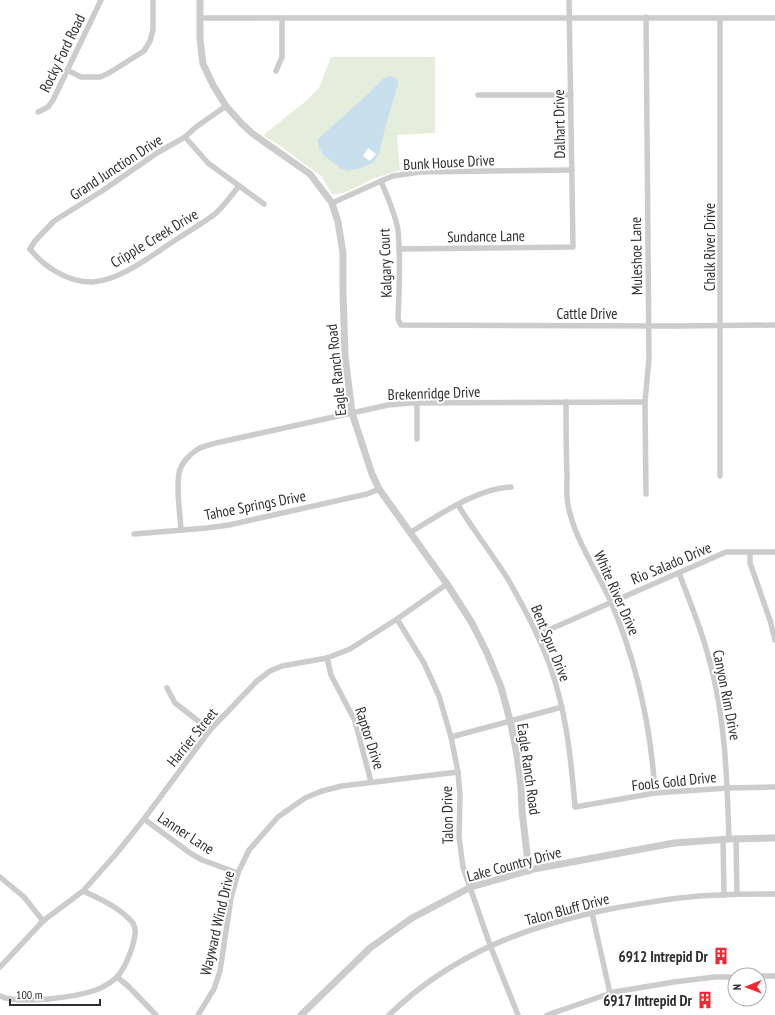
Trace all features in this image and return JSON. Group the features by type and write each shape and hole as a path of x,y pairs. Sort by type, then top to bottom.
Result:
{"street":[{"name":"Rocky Ford Road","path":"38,112 48,107 53,100 101,0"},
{"path":"67,70 81,77 100,77 144,51 150,41 153,30 153,0"},
{"name":"Eagle Ranch Road","path":"200,0 200,39 203,64 213,85 226,106 253,134 310,174 332,203 338,222 343,253 345,356 352,413 372,474 379,489 411,532 472,623 487,653 501,687 510,721 522,786 522,811 529,870"},
{"name":"Dalhart Drive","path":"569,0 573,247"},
{"name":"Muleshoe Lane","path":"646,17 649,358 645,402 646,494"},
{"path":"200,18 775,18"},
{"path":"276,71 282,57 282,18"},
{"name":"Chalk River Drive","path":"720,18 720,476"},
{"path":"478,95 571,95"},
{"name":"Grand Junction Drive","path":"30,249 35,241 54,221 102,191 157,153 184,137 226,106"},
{"path":"184,137 208,163 264,204"},
{"name":"Bunk House Drive","path":"332,203 393,176 420,172 572,170"},
{"name":"Kalgary Court","path":"381,181 398,229 398,319 400,323"},
{"name":"Cripple Creek Drive","path":"30,249 37,258 63,276 92,282 108,279 139,263 207,220 223,206 239,186"},
{"name":"Sundance Lane","path":"399,249 573,247"},
{"path":"23,248 30,249"},
{"name":"Cattle Drive","path":"400,323 404,326 775,325"},
{"name":"White River Drive","path":"566,402 567,504 574,526 611,602 628,646 646,717 653,759 655,794"},
{"name":"Brekenridge Drive","path":"181,530 178,492 179,472 183,463 190,455 200,448 216,443 388,405 417,403 645,402"},
{"path":"417,403 417,439"},
{"path":"411,532 458,505 491,490 512,487"},
{"name":"Tahoe Springs Drive","path":"134,534 229,525 367,494 379,489"},
{"name":"Bent Spur Drive","path":"458,505 472,529 508,579 538,635 553,676 562,707 568,735 575,807"},
{"name":"Rio Salado Drive","path":"538,635 726,552 775,552"},
{"path":"750,552 750,564 770,620 775,640"},
{"name":"Canyon Rim Drive","path":"679,573 706,646 717,692 725,747 728,788 729,839"},
{"name":"Harrier Street","path":"0,967 43,921 83,891 116,854 144,819 210,730 257,681 270,671 282,666 327,658 350,649 447,584"},
{"name":"Talon Drive","path":"397,618 424,663 439,696 451,737 458,772 460,795 459,837 463,867 490,945 518,1015"},
{"name":"Raptor Drive","path":"327,658 331,675 354,721 371,782"},
{"path":"167,688 175,704 210,730"},
{"path":"451,737 562,707"},
{"name":"Wayward Wind Drive","path":"198,1015 214,989 220,971 231,898 238,874 249,850 278,817 305,798 342,786 458,772"},
{"name":"Fools Gold Drive","path":"575,807 655,794 728,788 775,787"},
{"name":"Lanner Lane","path":"144,819 190,853 202,860 238,874"},
{"name":"Lake Country Drive","path":"301,1015 370,948 412,918 471,887 529,870 674,843 729,839 775,838"},
{"path":"729,839 738,894"},
{"path":"724,895 729,839"},
{"path":"0,877 24,898 43,921"},
{"path":"0,996 6,999 19,1000 77,995 98,990 117,977 126,964 135,938 133,923 106,902 83,891"},
{"name":"Talon Bluff Drive","path":"389,1015 416,991 463,959 490,945 540,926 592,913 639,904 689,897 738,894 775,894"},
{"path":"592,913 610,993"},
{"path":"117,977 128,986 156,1015"},
{"path":"547,1015 610,993 674,982 727,977"}],"green space":[{"path":"331,57 435,57 435,133 397,135 400,170 375,178 348,191 337,194 332,194 322,177 279,145 264,136 305,102 319,88"}],"water":[{"path":"389,76 396,78 398,84 379,154 370,164 348,171 342,169 323,155 318,145 318,139 384,78"}],"pier":[{"path":"368,148 376,154 370,161 363,156"}],"place":[{"name":"6912 Intrepid Dr","path":"721,956"},
{"name":"6917 Intrepid Dr","path":"705,1000"}]}
